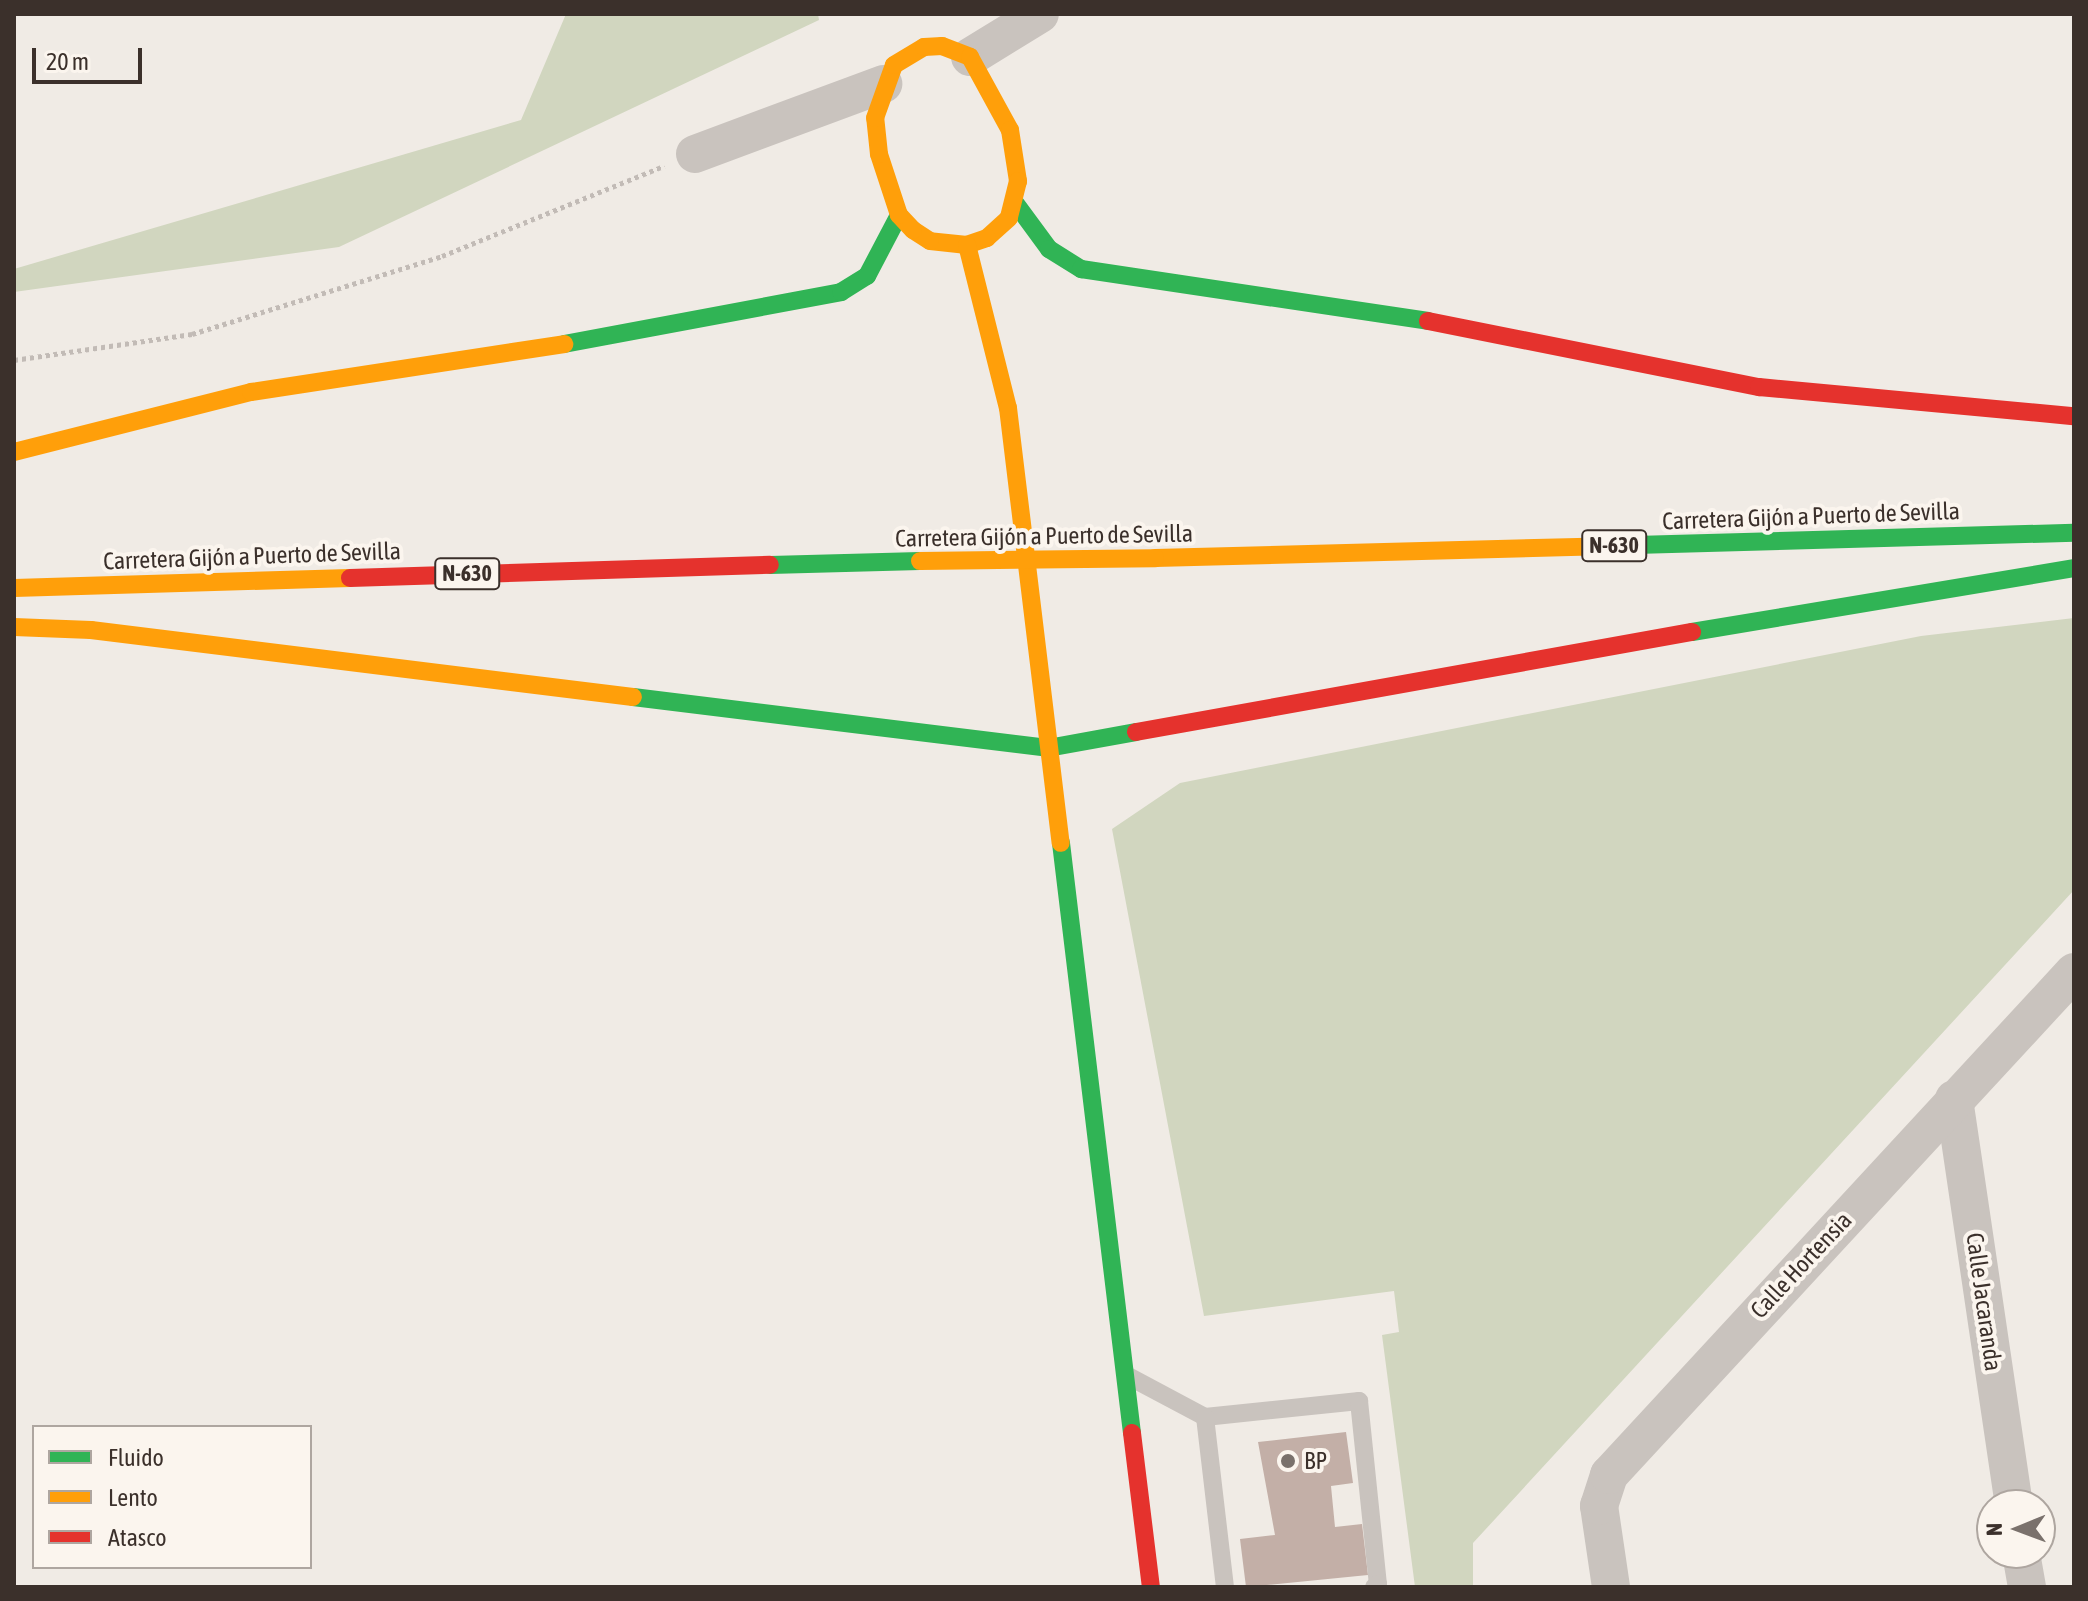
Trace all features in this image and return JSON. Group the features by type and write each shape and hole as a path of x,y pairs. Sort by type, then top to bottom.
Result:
{"main road":[{"path":"918,25 924,47"},
{"path":"942,46 970,57 1010,130 1018,181 1016,204 998,229 967,245 930,241 899,215 879,154 875,118 883,84 894,65 924,47 942,46"},
{"path":"1016,204 1049,249 1081,269 1419,319 1759,387 2074,416"},
{"path":"14,452 251,392 583,341 841,292 867,276 899,215"},
{"path":"967,245 1008,408 1151,1587"},
{"name":"Carretera Gijón a Puerto de Sevilla","path":"14,588 920,561 1155,558 2074,533"},
{"path":"14,627 106,632 1048,748 1883,597 2074,568"}],"street":[{"path":"970,57 1040,14"},
{"path":"695,154 883,84"},
{"name":"Calle Hortensia","path":"1611,1587 1599,1506 1600,1488 1609,1475 2074,972"},
{"name":"Calle Jacaranda","path":"1954,1099 2012,1489"}],"lane":[{"path":"1125,1375 1205,1417 1359,1401 1378,1584 1374,1587"},
{"path":"1205,1417 1225,1587"}],"path":[{"path":"14,360 192,334 442,256 695,154"}],"green space":[{"path":"566,14 818,14 819,20 339,247 14,292 14,269 521,120"},
{"path":"2074,618 2074,890 1473,1543 1473,1587 1415,1587 1382,1335 1399,1332 1394,1291 1204,1316 1112,829 1180,783 1921,636"}],"building":[{"path":"1346,1432 1353,1483 1331,1486 1335,1527 1362,1524 1368,1575 1246,1587 1240,1539 1275,1535 1258,1442"}],"traffic: fast":[{"path":"1016,204 1049,249 1081,269 1428,321"},
{"path":"564,344 841,292 867,276 899,215"},
{"path":"1599,546 2074,533"},
{"path":"770,565 920,561"},
{"path":"1692,632 2074,568"},
{"path":"633,697 1048,748 1136,732"},
{"path":"1061,843 1132,1433"}],"traffic: slow":[{"path":"942,46 970,57 1010,130 1018,181 1009,218 987,238 967,245 930,241 913,230 899,215 879,154 875,118 894,65 924,47 942,46"},
{"path":"967,245 1008,408 1061,843"},
{"path":"14,452 251,392 564,344"},
{"path":"1155,558 1599,546"},
{"path":"920,561 1155,558"},
{"path":"14,588 350,578"},
{"path":"14,627 91,630 633,697"}],"traffic: jam":[{"path":"1428,321 1759,387 2074,416"},
{"path":"350,578 770,565"},
{"path":"1136,732 1692,632"},
{"path":"1132,1433 1151,1587"}],"place":[{"name":"BP","path":"1288,1461"}]}
